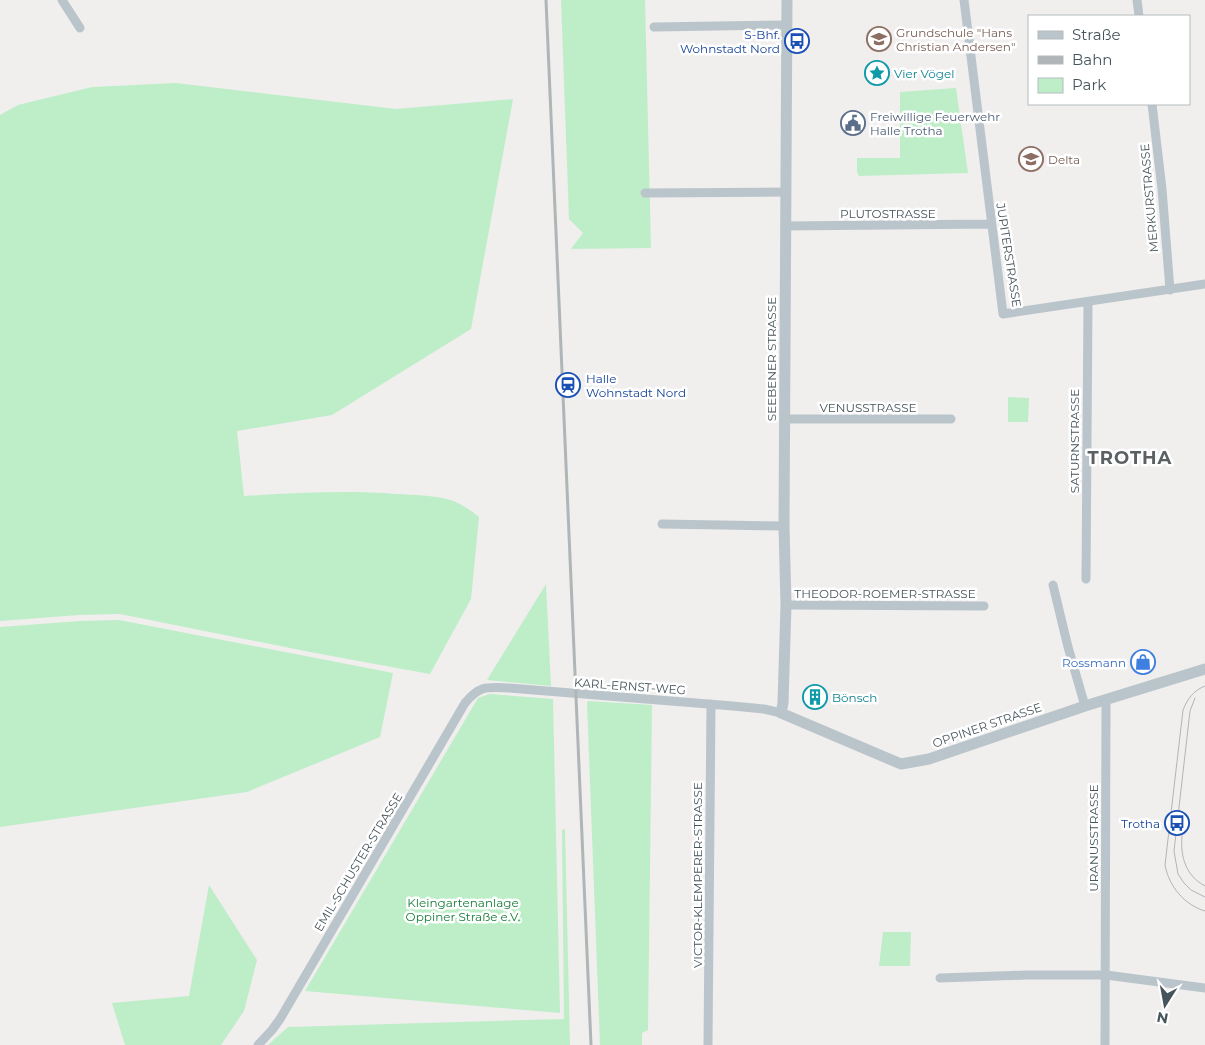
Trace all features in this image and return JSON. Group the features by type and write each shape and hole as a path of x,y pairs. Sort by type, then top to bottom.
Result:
{"street":[{"path":"62,0 80,28"},
{"name":"SEEBENER STRASSE","path":"781,713 786,605 784,526 786,0"},
{"name":"JUPITERSTRASSE","path":"964,0 1003,314 1205,284"},
{"path":"1137,0 1139,15"},
{"path":"654,27 786,25"},
{"name":"MERKURSTRASSE","path":"1152,105 1162,189 1170,290"},
{"path":"645,193 785,192"},
{"name":"PLUTOSTRASSE","path":"785,226 991,224"},
{"name":"SATURNSTRASSE","path":"1086,579 1088,302"},
{"name":"VENUSSTRASSE","path":"785,419 951,419"},
{"path":"662,524 784,526"},
{"path":"1052,585 1085,706"},
{"name":"THEODOR-ROEMER-STRASSE","path":"786,605 984,606"},
{"name":"OPPINER STRASSE","path":"781,713 901,764 929,759 1085,706 1205,669"},
{"name":"KARL-ERNST-WEG","path":"478,690 494,687 711,704 764,709 781,713"},
{"name":"EMIL-SCHUSTER-STRASSE","path":"258,1045 280,1019 465,704 478,690"},
{"name":"URANUSSTRASSE","path":"1105,1045 1104,839 1106,700"},
{"name":"VICTOR-KLEMPERER-STRASSE","path":"708,1045 711,704"},
{"path":"940,978 1018,975 1106,975 1205,988"}],"green space":[{"path":"561,0 645,0 651,248 571,249 583,233 569,219"},
{"path":"176,83 396,109 513,99 471,329 332,415 237,431 244,496 339,492 437,497 454,501 479,517 471,599 430,674 120,614 0,621 0,115 18,105 92,87"},
{"path":"956,88 968,173 859,176 857,172 857,158 900,158 900,92"},
{"path":"1008,397 1029,398 1028,422 1008,422"},
{"path":"546,584 551,686 487,680"},
{"path":"119,620 393,673 380,737 247,792 0,827 0,627"},
{"name":"Kleingartenanlage Oppiner Straße e.V.","path":"490,694 553,699 560,1013 305,991 478,698"},
{"path":"588,701 652,705 648,1030 642,1033 642,1045 600,1045"},
{"path":"565,829 570,1045 268,1045 288,1027 564,1019 562,830"},
{"path":"209,885 257,960 244,1011 221,1045 125,1045 112,1003 189,996"},
{"path":"883,932 911,932 910,966 879,966"}],"tram line":[{"path":"1205,686 1191,695 1183,710 1165,865 1170,880 1179,894 1190,904 1205,911"},
{"path":"1195,698 1190,711 1174,851 1178,874 1184,883 1191,890 1205,897"},
{"path":"1182,836 1182,851 1186,865 1193,877 1205,886"}],"railway":[{"path":"546,0 591,1045"}],"place":[{"name":"Grundschule \"Hans Christian Andersen\"","path":"879,39"},
{"name":"S-Bhf. Wohnstadt Nord","path":"797,41"},
{"name":"Vier Vögel","path":"877,73"},
{"name":"Freiwillige Feuerwehr Halle Trotha","path":"853,123"},
{"name":"Delta","path":"1031,159"},
{"name":"Halle Wohnstadt Nord","path":"568,385"},
{"name":"Rossmann","path":"1143,662"},
{"name":"Bönsch","path":"815,697"},
{"name":"Trotha","path":"1177,823"}],"district":[{"name":"TROTHA","path":"1130,458"}]}
